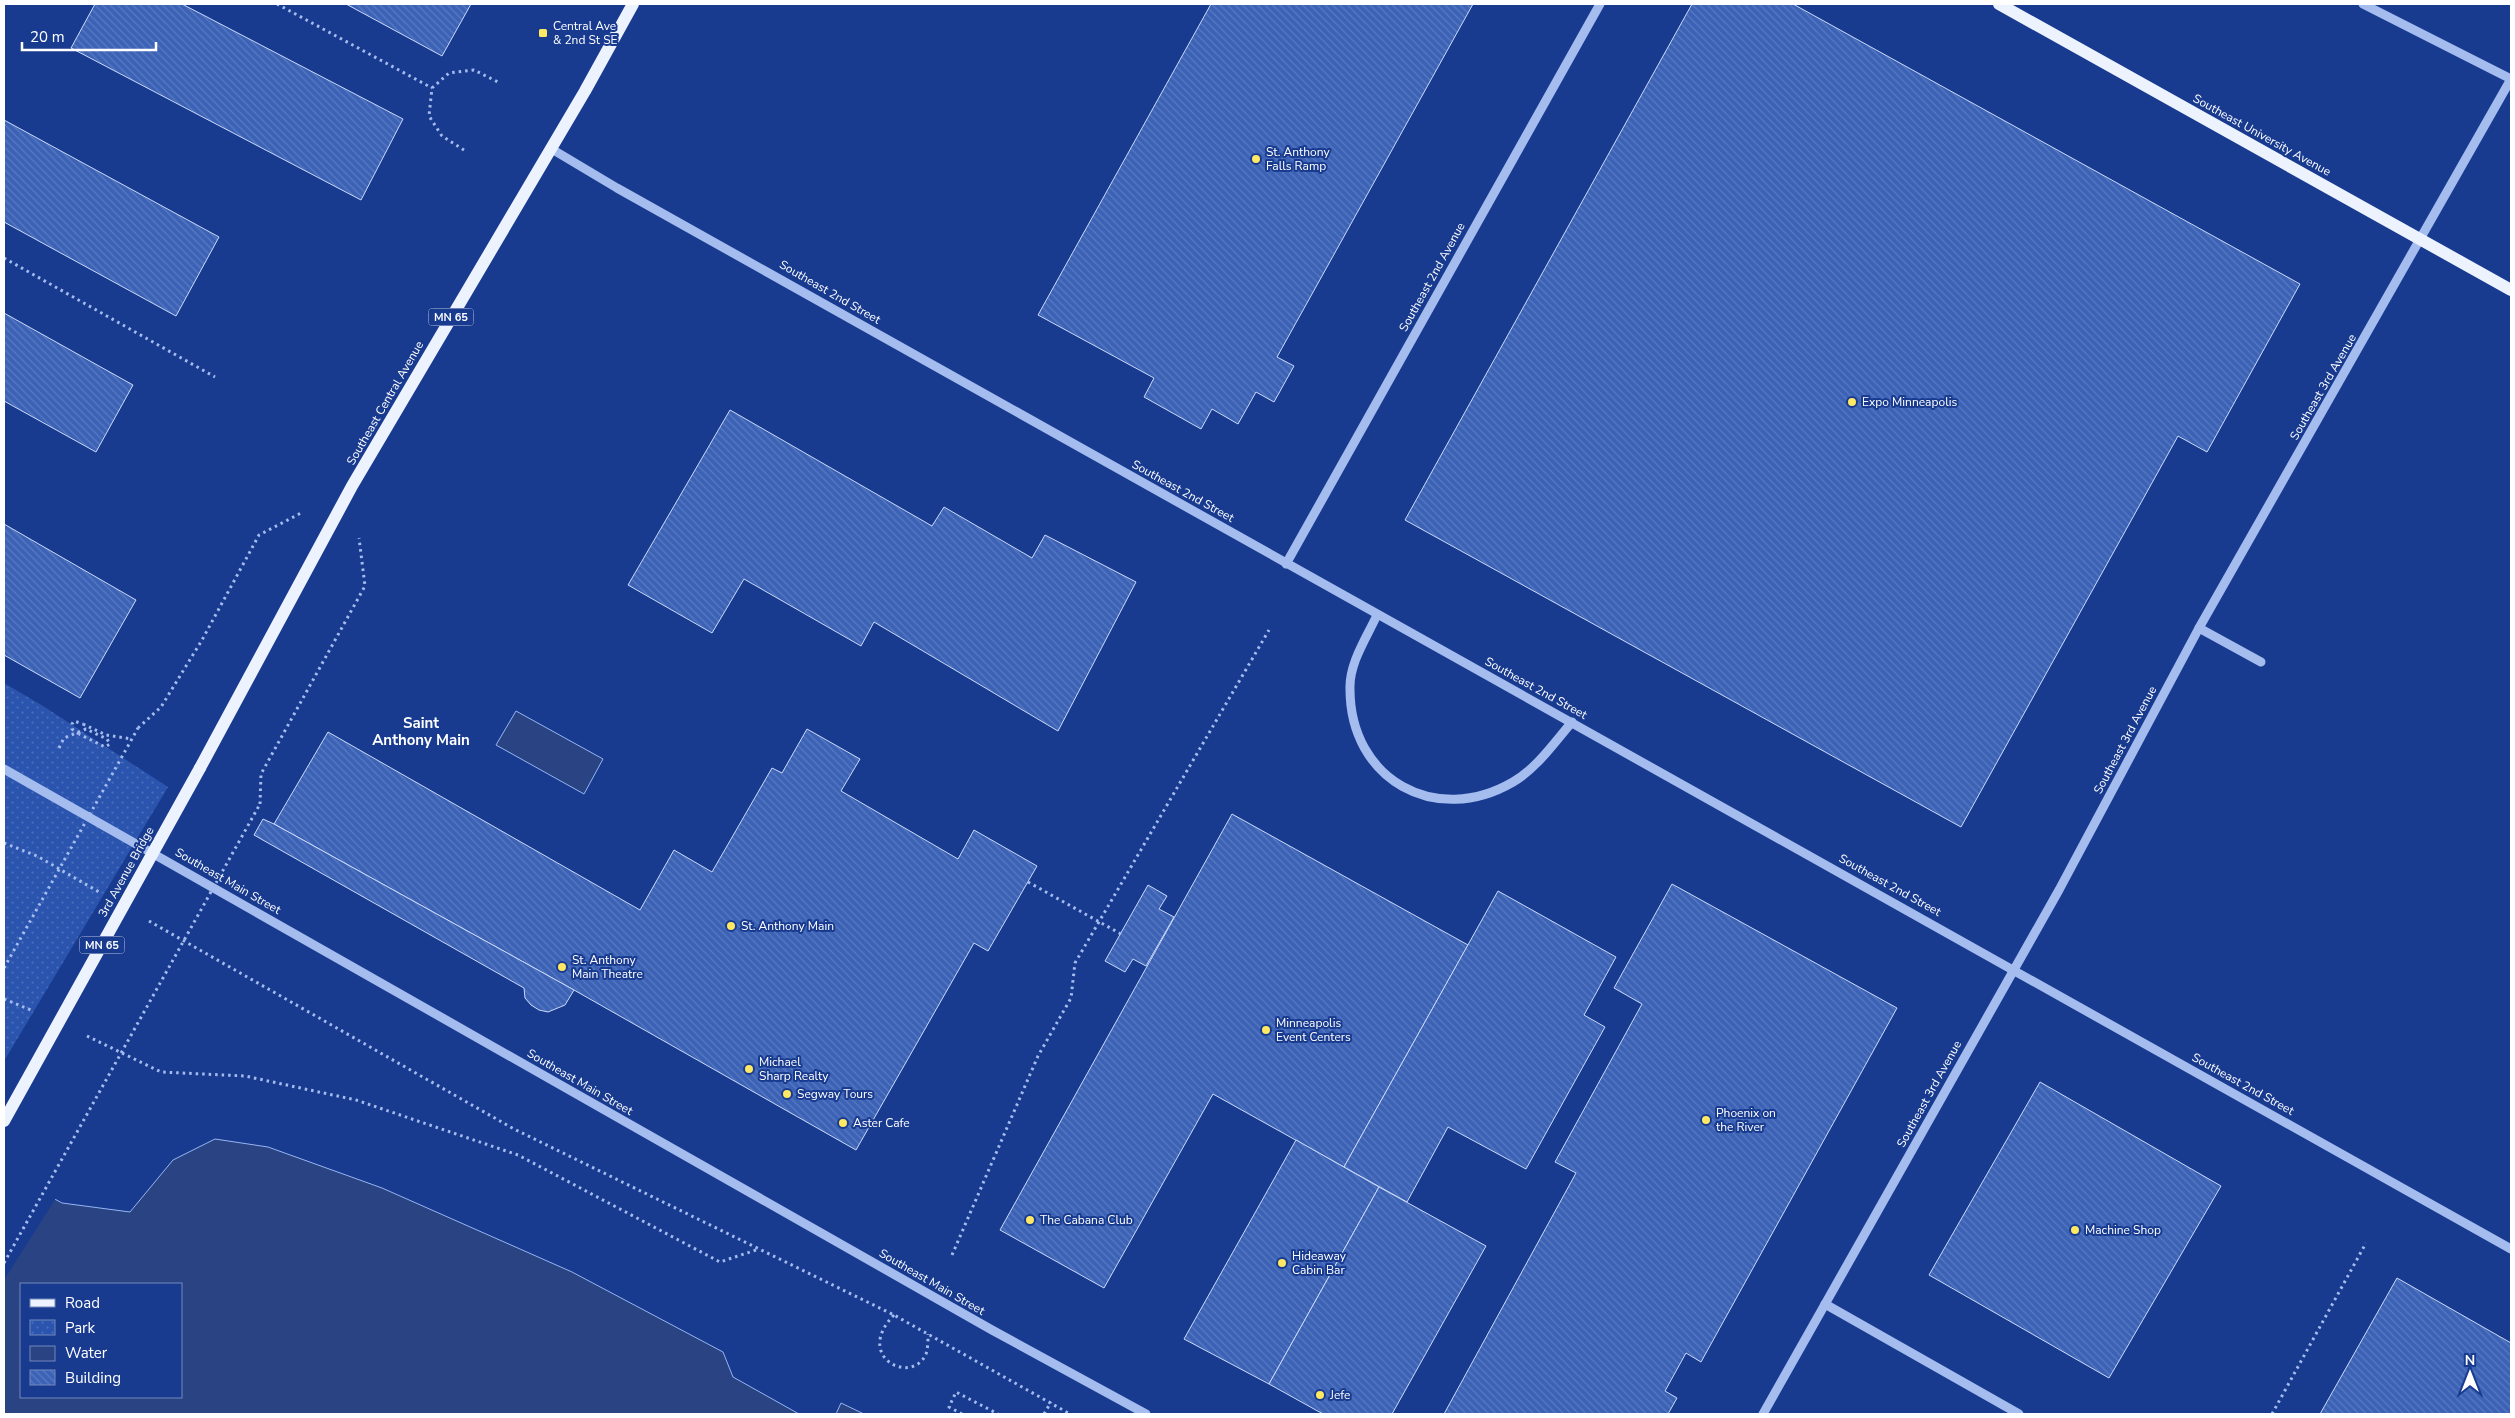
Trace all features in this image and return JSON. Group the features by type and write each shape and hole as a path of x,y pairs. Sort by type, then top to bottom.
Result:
{"main road":[{"name":"Southeast Central Avenue","path":"200,768 352,486 585,91 633,4"},
{"name":"Southeast University Avenue","path":"1999,4 2511,290"},
{"name":"3rd Avenue Bridge","path":"4,1121 200,768"}],"street":[{"name":"Southeast 2nd Avenue","path":"1286,564 1600,4"},
{"path":"2363,4 2511,79"},
{"name":"Southeast 3rd Avenue","path":"1763,1414 2059,890 2199,628 2511,79"},
{"name":"Southeast 2nd Street","path":"550,148 1286,564 2014,969 2511,1249"},
{"path":"1377,615 1353,667 1350,688 1352,712 1358,736 1372,762 1389,779 1417,793 1443,799 1470,798 1491,793 1514,782 1533,767 1572,722"},
{"path":"2199,628 2261,662"},
{"name":"Southeast Main Street","path":"4,769 992,1330 1146,1414"},
{"path":"1825,1304 2019,1414"}],"path":[{"path":"276,4 432,88"},
{"path":"464,150 442,136 429,116 432,88 449,73 474,70 498,82"},
{"path":"4,258 216,377"},
{"path":"4,968 132,738 138,728 161,707 202,640 259,535 352,486 365,586 261,774 260,804 4,1263"},
{"path":"952,1255 1038,1056 1071,998 1075,963 1270,630"},
{"path":"74,721 83,724 106,737 110,744 106,747 99,746 72,729 72,724 74,721"},
{"path":"59,748 64,738 86,729 106,737 132,738"},
{"path":"4,843 37,856 101,893"},
{"path":"1028,882 1120,934"},
{"path":"142,916 514,1129 894,1315 1051,1402 1061,1412 1070,1414"},
{"path":"4,999 40,1013"},
{"path":"83,1034 161,1072 246,1076 356,1100 518,1155 720,1262 759,1249"},
{"path":"2272,1414 2366,1244"},
{"path":"894,1315 884,1325 879,1335 879,1346 884,1358 894,1366 908,1368 920,1362 926,1353 928,1334"},
{"path":"962,1414 949,1407 956,1392 998,1414"},
{"path":"1044,1414 1051,1402"}],"green space":[{"path":"4,683 168,787 4,1061"}],"water":[{"path":"516,711 603,759 584,794 496,745"},
{"path":"215,1139 268,1147 382,1188 572,1272 723,1352 733,1377 799,1414 4,1414 4,1171 62,1203 130,1212 173,1160"},
{"path":"841,1403 864,1414 836,1414"}],"pier":[{"path":"4,1169 56,1198 4,1280"}],"building":[{"path":"95,4 182,4 403,119 361,200 71,48"},
{"path":"346,4 471,4 442,56"},
{"name":"St. Anthony Falls Ramp","path":"1211,4 1473,4 1277,357 1294,366 1274,402 1256,392 1238,424 1212,409 1201,429 1144,397 1154,378 1038,315"},
{"name":"Expo Minneapolis","path":"1692,4 1793,4 2300,284 2207,452 2178,436 1961,827 1405,520"},
{"path":"4,120 219,237 176,316 4,222"},
{"path":"4,313 133,385 96,452 4,401"},
{"path":"730,410 932,526 944,507 1032,558 1045,535 1136,582 1058,731 874,622 861,646 744,579 712,633 628,585"},
{"path":"4,524 136,600 80,698 4,655"},
{"name":"St. Anthony Main","path":"807,729 860,759 841,791 958,859 974,830 1037,866 988,951 974,943 856,1150 574,990 274,824 328,732 640,910 674,850 712,872 772,768 782,773"},
{"name":"Minneapolis Event Centers","path":"1232,814 1468,945 1344,1167 1213,1094 1104,1288 1000,1230"},
{"path":"263,819 574,990 565,1005 548,1012 539,1010 525,998 524,988 254,835"},
{"name":"Phoenix on the River","path":"1672,884 1897,1008 1701,1362 1686,1353 1665,1391 1677,1398 1668,1414 1444,1414 1576,1173 1555,1162 1642,1004 1614,988"},
{"path":"1148,885 1167,896 1159,909 1174,917 1146,966 1133,959 1125,972 1105,961"},
{"path":"1498,891 1616,957 1584,1015 1605,1027 1526,1169 1448,1127 1407,1202 1344,1167"},
{"name":"Machine Shop","path":"2040,1082 2221,1186 2109,1378 1929,1275"},
{"name":"Hideaway Cabin Bar","path":"1296,1140 1379,1187 1269,1384 1184,1339"},
{"path":"1379,1187 1486,1246 1392,1414 1323,1414 1269,1384"},
{"path":"2397,1278 2511,1343 2511,1414 2320,1414"}],"place":[{"name":"Central Ave & 2nd St SE","path":"543,33"},
{"name":"St. Anthony Falls Ramp","path":"1256,159"},
{"name":"Expo Minneapolis","path":"1852,402"},
{"name":"St. Anthony Main","path":"731,926"},
{"name":"St. Anthony Main Theatre","path":"562,967"},
{"name":"Minneapolis Event Centers","path":"1266,1030"},
{"name":"Michael Sharp Realty","path":"749,1069"},
{"name":"Segway Tours","path":"787,1094"},
{"name":"Phoenix on the River","path":"1706,1120"},
{"name":"Aster Cafe","path":"843,1123"},
{"name":"The Cabana Club","path":"1030,1220"},
{"name":"Machine Shop","path":"2075,1230"},
{"name":"Hideaway Cabin Bar","path":"1282,1263"},
{"name":"Jefe","path":"1320,1395"}],"district":[{"name":"Saint Anthony Main","path":"421,732"}]}
